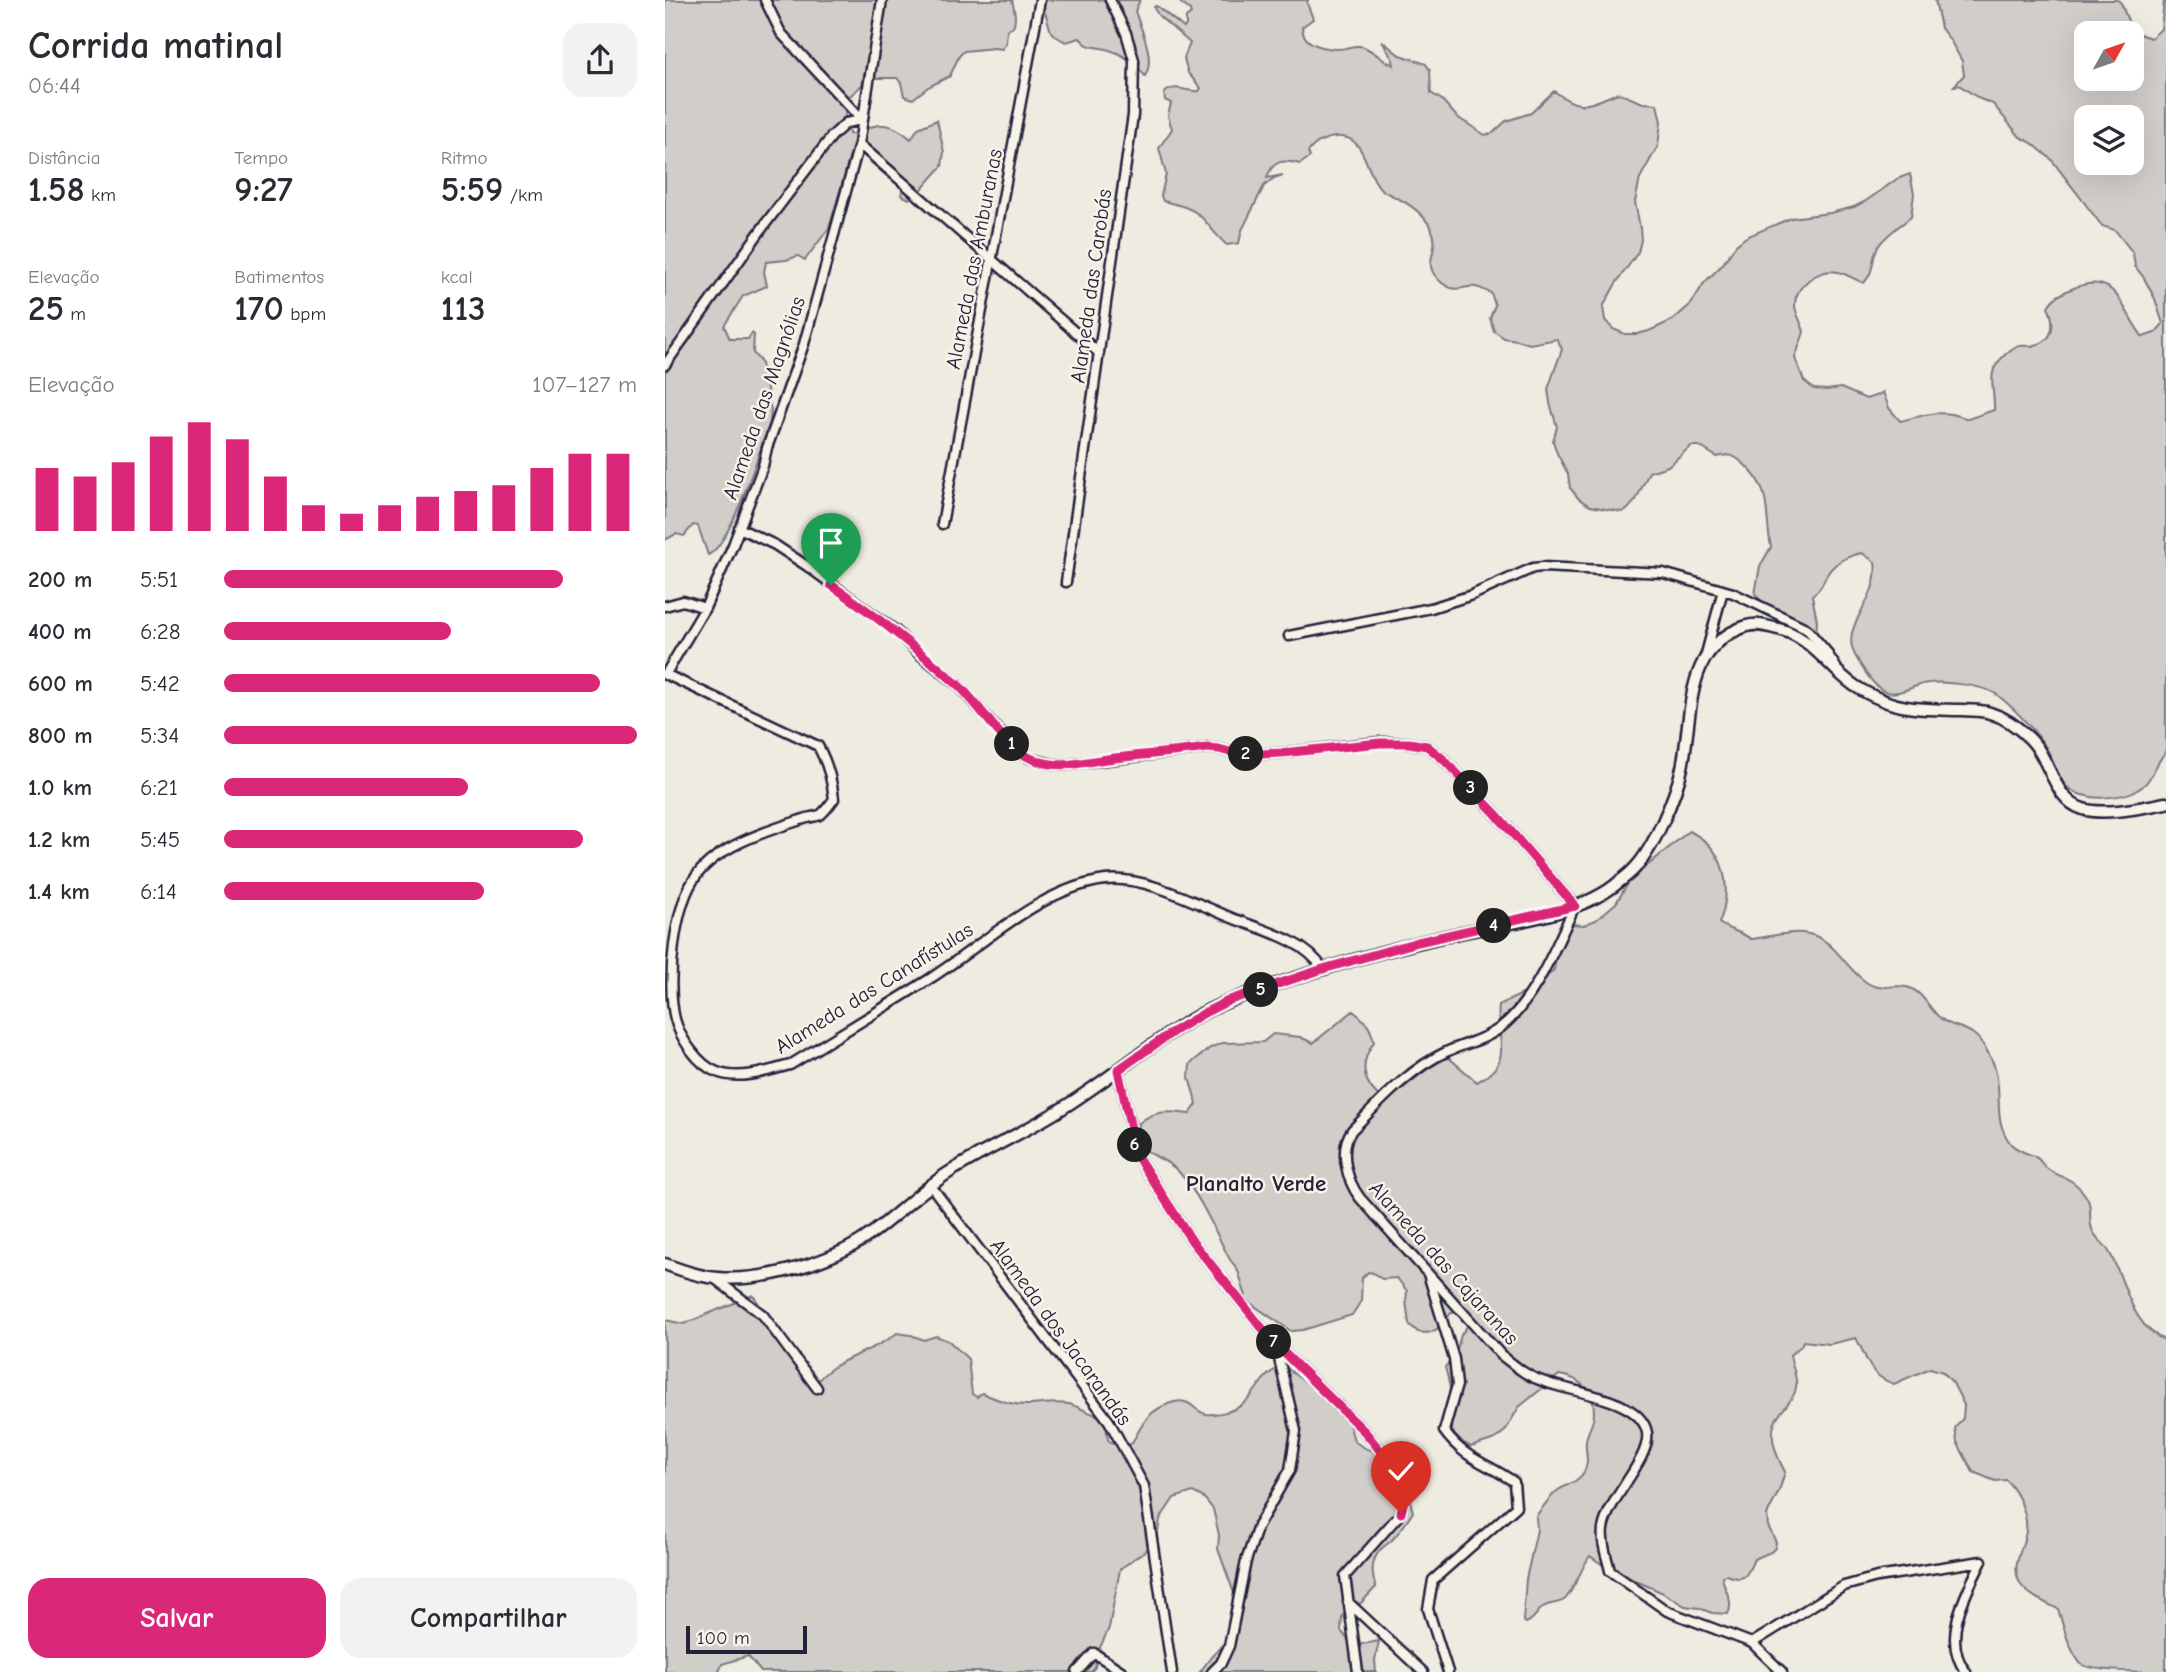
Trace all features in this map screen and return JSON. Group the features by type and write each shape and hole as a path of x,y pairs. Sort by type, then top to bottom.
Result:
{"street":[{"path":"765,0 781,33 862,120"},
{"name":"Alameda das Magnólias","path":"665,675 705,608 739,528 804,344 859,144 883,0"},
{"name":"Alameda das Amburanas","path":"943,524 1040,0"},
{"name":"Alameda das Carobás","path":"1066,582 1133,115 1134,60 1126,33 1109,0"},
{"path":"665,365 832,136 846,122 862,120"},
{"path":"859,144 1099,353"},
{"path":"739,528 775,545 896,631 917,652 960,686 1008,741 1029,758 1065,765 1208,748 1241,755 1380,743 1427,746 1496,814 1575,906"},
{"path":"1289,636 1431,608 1472,596 1521,573 1543,567 1663,573 1733,593 1806,628 1825,649 1840,672"},
{"path":"665,1264 714,1278 752,1277 811,1265 844,1252 869,1236 948,1173 1068,1105 1174,1031 1230,1000 1323,969 1418,942 1575,906 1608,891 1633,871 1646,855 1675,794 1682,767 1693,688 1705,657 1723,590"},
{"path":"665,606 683,601 705,608"},
{"path":"1705,657 1714,646 1741,628 1754,624 1788,630 1809,644 1855,686 1884,702 1910,708 1987,711 2011,723 2033,741 2069,803 2095,811 2123,810 2166,803"},
{"name":"Alameda das Canafístulas","path":"665,675 818,746 827,762 833,784 834,799 821,814 740,843 721,853 695,876 687,892 676,929 672,1004 682,1036 710,1069 734,1075 767,1072 790,1065 933,977 1026,911 1070,890 1104,880 1145,884 1196,903 1306,950 1317,959 1323,969"},
{"name":"Alameda das Cajaranas","path":"1575,906 1535,986 1511,1018 1491,1034 1445,1052 1418,1068 1393,1088 1347,1137 1344,1147 1350,1181 1354,1190 1501,1355 1524,1373 1541,1381 1620,1403 1641,1419 1646,1426 1648,1438 1644,1453 1621,1488 1604,1527 1603,1543 1610,1571 1667,1611 1752,1643"},
{"path":"1118,1070 1137,1156 1192,1241 1275,1344 1366,1433 1386,1458 1399,1488 1403,1503 1401,1513 1345,1576 1359,1672"},
{"name":"Alameda dos Jacarandás","path":"931,1186 1109,1421 1144,1486 1172,1672"},
{"path":"1427,1271 1454,1359 1457,1385 1444,1431 1454,1445 1482,1465 1498,1471 1514,1482 1516,1507 1433,1580 1428,1609 1448,1672"},
{"path":"714,1278 763,1315 817,1388"},
{"path":"1212,1672 1221,1663 1229,1646 1246,1561 1258,1527 1290,1470 1296,1431 1275,1344"},
{"path":"1782,1672 1752,1643 1844,1586 1877,1577 1982,1560 1958,1612 1958,1661 1966,1672"},
{"path":"1348,1602 1423,1672"},
{"path":"1077,1672 1094,1653 1123,1672"}],"shaded area":[{"path":"665,0 1012,0 1015,14 1013,27 1007,30 1006,43 1002,49 964,51 950,76 928,87 913,99 904,96 897,78 873,78 864,74 862,85 850,96 845,114 849,134 884,125 901,131 911,139 918,128 937,120 944,152 942,166 916,196 909,199 901,195 903,186 899,180 888,177 864,156 854,154 847,167 829,228 805,260 798,256 766,262 764,272 767,286 743,296 724,326 730,339 748,339 752,333 754,335 753,353 760,361 765,377 771,411 770,422 735,516 717,548 708,555 698,526 693,525 684,536 676,534 665,540"},
{"path":"1036,0 1140,0 1135,11 1148,53 1145,76 1133,63 1118,53 1089,46 1080,38 1066,42 1056,36 1051,32 1045,13"},
{"path":"1177,0 1308,0 1313,19 1302,27 1309,41 1336,49 1361,46 1394,65 1382,41 1398,54 1426,64 1430,70 1431,93 1442,100 1457,117 1485,135 1493,133 1506,121 1531,113 1554,91 1579,104 1592,103 1618,93 1643,103 1657,104 1661,122 1658,146 1640,178 1635,202 1641,240 1638,252 1603,307 1605,320 1613,329 1625,334 1649,331 1673,320 1691,304 1704,283 1746,237 1791,218 1854,207 1897,179 1910,174 1914,194 1911,217 1881,243 1864,283 1838,272 1824,272 1803,285 1795,305 1804,332 1795,358 1804,381 1814,389 1841,388 1866,399 1883,392 1889,408 1900,421 1942,413 1968,419 1994,410 1992,382 1995,367 2012,349 2042,343 2052,330 2048,307 2050,304 2060,295 2085,284 2108,287 2116,294 2143,337 2155,333 2163,324 2155,299 2135,266 2133,253 2115,230 2102,226 2051,159 2020,137 1993,104 1959,85 1954,86 1964,75 1962,61 1941,28 1935,0 2118,0 2128,21 2074,21 2074,91 2144,91 2144,36 2151,38 2161,29 2166,0 2166,752 2146,783 2128,794 2112,797 2091,797 2072,791 2061,780 2047,749 2037,735 2009,705 1989,691 1960,684 1939,683 1923,684 1896,692 1887,692 1878,687 1856,657 1852,645 1855,623 1872,589 1875,576 1875,562 1862,553 1848,557 1835,566 1812,595 1817,621 1816,635 1804,638 1783,624 1755,594 1760,566 1771,547 1766,503 1754,475 1735,457 1717,457 1699,446 1691,446 1668,466 1649,472 1636,500 1622,512 1590,506 1579,499 1570,488 1568,474 1553,441 1557,427 1548,389 1562,349 1557,339 1530,344 1504,338 1494,331 1490,318 1495,305 1491,293 1476,287 1451,288 1441,282 1431,268 1434,236 1428,223 1411,206 1381,189 1359,147 1353,141 1345,137 1326,139 1313,146 1308,152 1310,157 1300,164 1284,161 1275,164 1267,178 1283,175 1264,186 1242,230 1239,243 1227,245 1196,213 1183,206 1163,201 1161,196 1166,174 1159,148 1172,129 1168,116 1171,103 1165,100 1164,94 1172,89 1199,91 1201,88 1188,73 1184,58 1190,43 1159,16 1154,8 1158,7 1184,28 1186,18 1191,14 1190,10"},
{"path":"1689,831 1711,848 1723,870 1725,896 1719,923 1751,939 1795,933 1818,937 1869,984 1879,987 1899,986 1919,993 1945,1022 1969,1031 1986,1049 1997,1078 2002,1126 2011,1144 2036,1157 2045,1167 2077,1185 2087,1198 2093,1232 2108,1250 2136,1313 2153,1333 2166,1341 2166,1672 2108,1670 2081,1664 2070,1645 2058,1609 2028,1593 2021,1585 2016,1571 2026,1531 2024,1511 2006,1480 1995,1481 1973,1472 1957,1442 1955,1428 1963,1418 1964,1405 1953,1383 1943,1372 1930,1368 1894,1384 1885,1380 1874,1372 1856,1338 1830,1344 1803,1341 1790,1355 1796,1378 1795,1392 1773,1429 1776,1451 1785,1472 1767,1515 1768,1526 1776,1542 1775,1548 1754,1559 1742,1578 1722,1576 1730,1604 1728,1614 1685,1606 1609,1569 1590,1556 1567,1597 1543,1607 1526,1623 1523,1621 1526,1579 1537,1530 1536,1516 1557,1491 1579,1478 1586,1468 1586,1441 1594,1411 1587,1389 1575,1380 1559,1375 1519,1407 1505,1431 1495,1439 1471,1447 1457,1438 1451,1428 1450,1391 1445,1367 1455,1356 1461,1335 1468,1325 1461,1313 1451,1313 1434,1331 1418,1332 1409,1324 1407,1291 1397,1278 1382,1279 1368,1272 1362,1278 1361,1301 1352,1315 1291,1331 1243,1298 1246,1295 1237,1269 1194,1192 1179,1172 1151,1154 1141,1143 1139,1123 1151,1115 1163,1112 1190,1114 1197,1104 1189,1078 1190,1064 1210,1048 1222,1043 1263,1042 1273,1034 1300,1037 1313,1043 1353,1011 1367,1024 1374,1042 1366,1059 1365,1075 1372,1089 1386,1102 1436,1062 1448,1057 1477,1082 1489,1074 1500,1058 1499,1005 1531,990 1554,970 1556,956 1571,924 1584,925 1596,920 1616,903 1630,880"},
{"path":"753,1295 814,1386 831,1368 897,1333 924,1340 936,1336 949,1341 968,1359 972,1394 977,1397 982,1393 1018,1405 1073,1405 1105,1417 1108,1440 1119,1447 1131,1444 1146,1419 1162,1407 1178,1401 1190,1404 1206,1414 1230,1411 1250,1398 1269,1374 1285,1366 1337,1408 1349,1424 1357,1443 1389,1461 1403,1481 1409,1497 1413,1512 1399,1532 1380,1550 1373,1563 1376,1587 1361,1603 1348,1606 1342,1618 1341,1631 1350,1642 1363,1644 1379,1641 1375,1660 1376,1672 1200,1672 1231,1637 1235,1596 1218,1549 1219,1535 1213,1509 1204,1498 1193,1492 1174,1498 1160,1519 1153,1545 1120,1569 1109,1628 1091,1672 761,1672 748,1656 722,1664 719,1672 665,1672 665,1320 684,1324"}],"district":[{"name":"Planalto Verde","path":"1256,1183"}],"route":[{"path":"831,585 896,631 917,652 960,686 1008,741 1029,758 1038,761 1065,765 1208,748 1241,755 1380,743 1427,746 1496,814 1575,906 1418,942 1323,969 1230,1000 1174,1031 1118,1070 1137,1156 1192,1241 1275,1344 1366,1433 1386,1458 1399,1488 1403,1503 1401,1513"}]}
